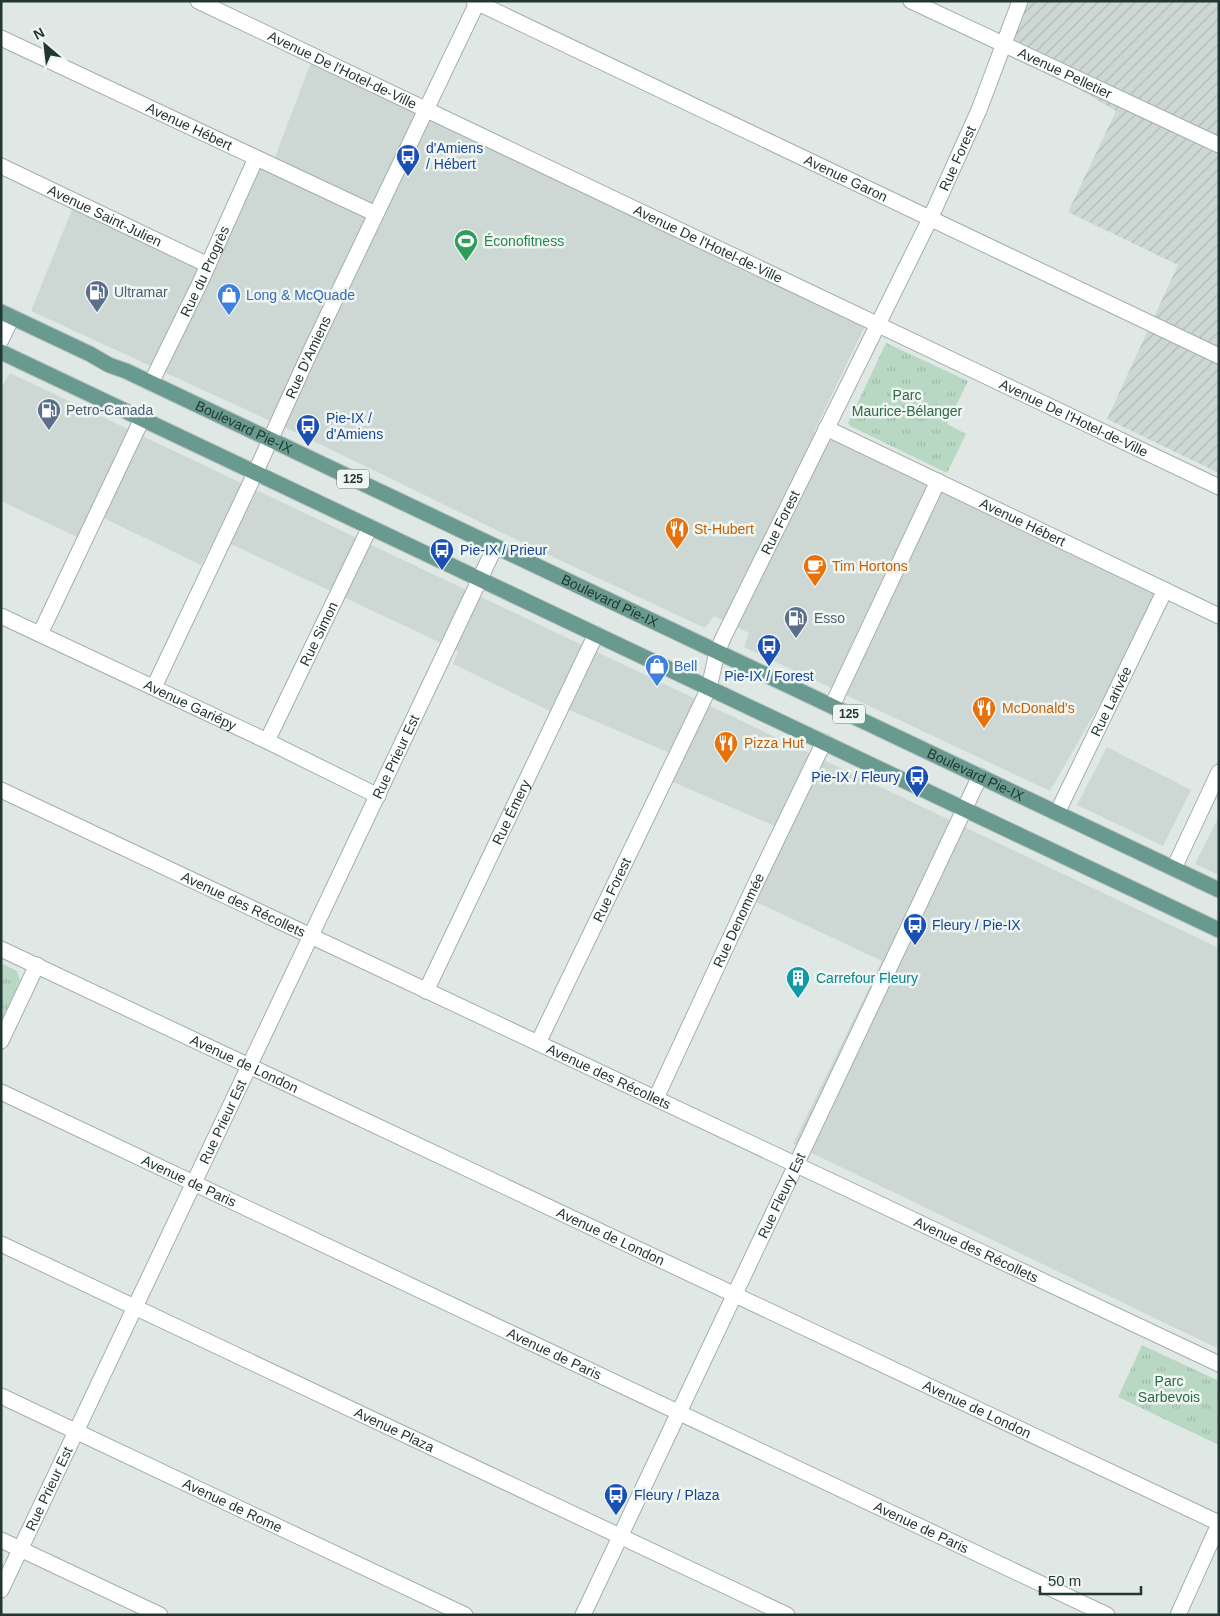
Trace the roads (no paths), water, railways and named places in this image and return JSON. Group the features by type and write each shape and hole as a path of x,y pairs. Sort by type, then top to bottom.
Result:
{"main road":[{"name":"Boulevard Pie-IX","path":"7,314 109,365 152,383 1219,890"},
{"name":"125","path":"1,352 1219,930"}],"street":[{"name":"Avenue De l'Hotel-de-Ville","path":"198,1 1219,486"},
{"name":"Avenue Pelletier","path":"911,1 1219,145"},
{"name":"Rue Forest","path":"538,1043 709,688 717,652 930,219 979,110 1020,1"},
{"name":"Rue D'Amiens","path":"154,687 477,2"},
{"name":"Avenue Garon","path":"477,2 1219,356"},
{"name":"Avenue Hébert","path":"1,38 376,214"},
{"name":"Rue du Progrès","path":"152,383 256,158"},
{"name":"Avenue Saint-Julien","path":"1,166 208,265"},
{"path":"1,340 7,314"},
{"path":"40,634 142,419"},
{"name":"Avenue Hébert","path":"826,428 1219,616"},
{"path":"832,706 938,481"},
{"name":"Rue Simon","path":"267,741 370,527"},
{"name":"Rue Prieur Est","path":"1,1590 495,547"},
{"name":"Rue Larivée","path":"1057,813 1165,590"},
{"name":"Avenue Gariépy","path":"1,616 154,687 378,796"},
{"name":"Rue Émery","path":"426,991 596,634"},
{"name":"Rue Denommée","path":"656,1098 824,742"},
{"path":"1174,868 1219,772"},
{"name":"Rue Fleury Est","path":"583,1615 980,776"},
{"name":"Avenue des Récollets","path":"1,790 1219,1364"},
{"name":"Avenue de London","path":"1,949 1219,1524"},
{"path":"1,1041 37,965"},
{"name":"Avenue de Paris","path":"1,1092 1107,1615"},
{"name":"Avenue Plaza","path":"1,1244 787,1615"},
{"name":"Avenue de Rome","path":"1,1396 465,1615"},
{"path":"1178,1615 1219,1524"},
{"path":"1,1540 160,1615"}],"place":[{"name":"d'Amiens / Hébert","path":"408,177"},
{"name":"Éconofitness","path":"466,262"},
{"name":"Ultramar","path":"97,313"},
{"name":"Long & McQuade","path":"229,316"},
{"name":"Petro-Canada","path":"49,431"},
{"name":"Pie-IX / d'Amiens","path":"308,447"},
{"name":"St-Hubert","path":"677,550"},
{"name":"Pie-IX / Prieur","path":"442,571"},
{"name":"Tim Hortons","path":"815,587"},
{"name":"Esso","path":"796,639"},
{"name":"Pie-IX / Forest","path":"769,667"},
{"name":"Bell","path":"657,687"},
{"name":"McDonald's","path":"984,729"},
{"name":"Pizza Hut","path":"726,764"},
{"name":"Pie-IX / Fleury","path":"917,798"},
{"name":"Fleury / Pie-IX","path":"915,946"},
{"name":"Carrefour Fleury","path":"798,999"},
{"name":"Fleury / Plaza","path":"616,1516"}],"park label":[{"name":"Parc Maurice-Bélanger","path":"907,404"},
{"name":"Parc Sarbevois","path":"1169,1389"}]}
